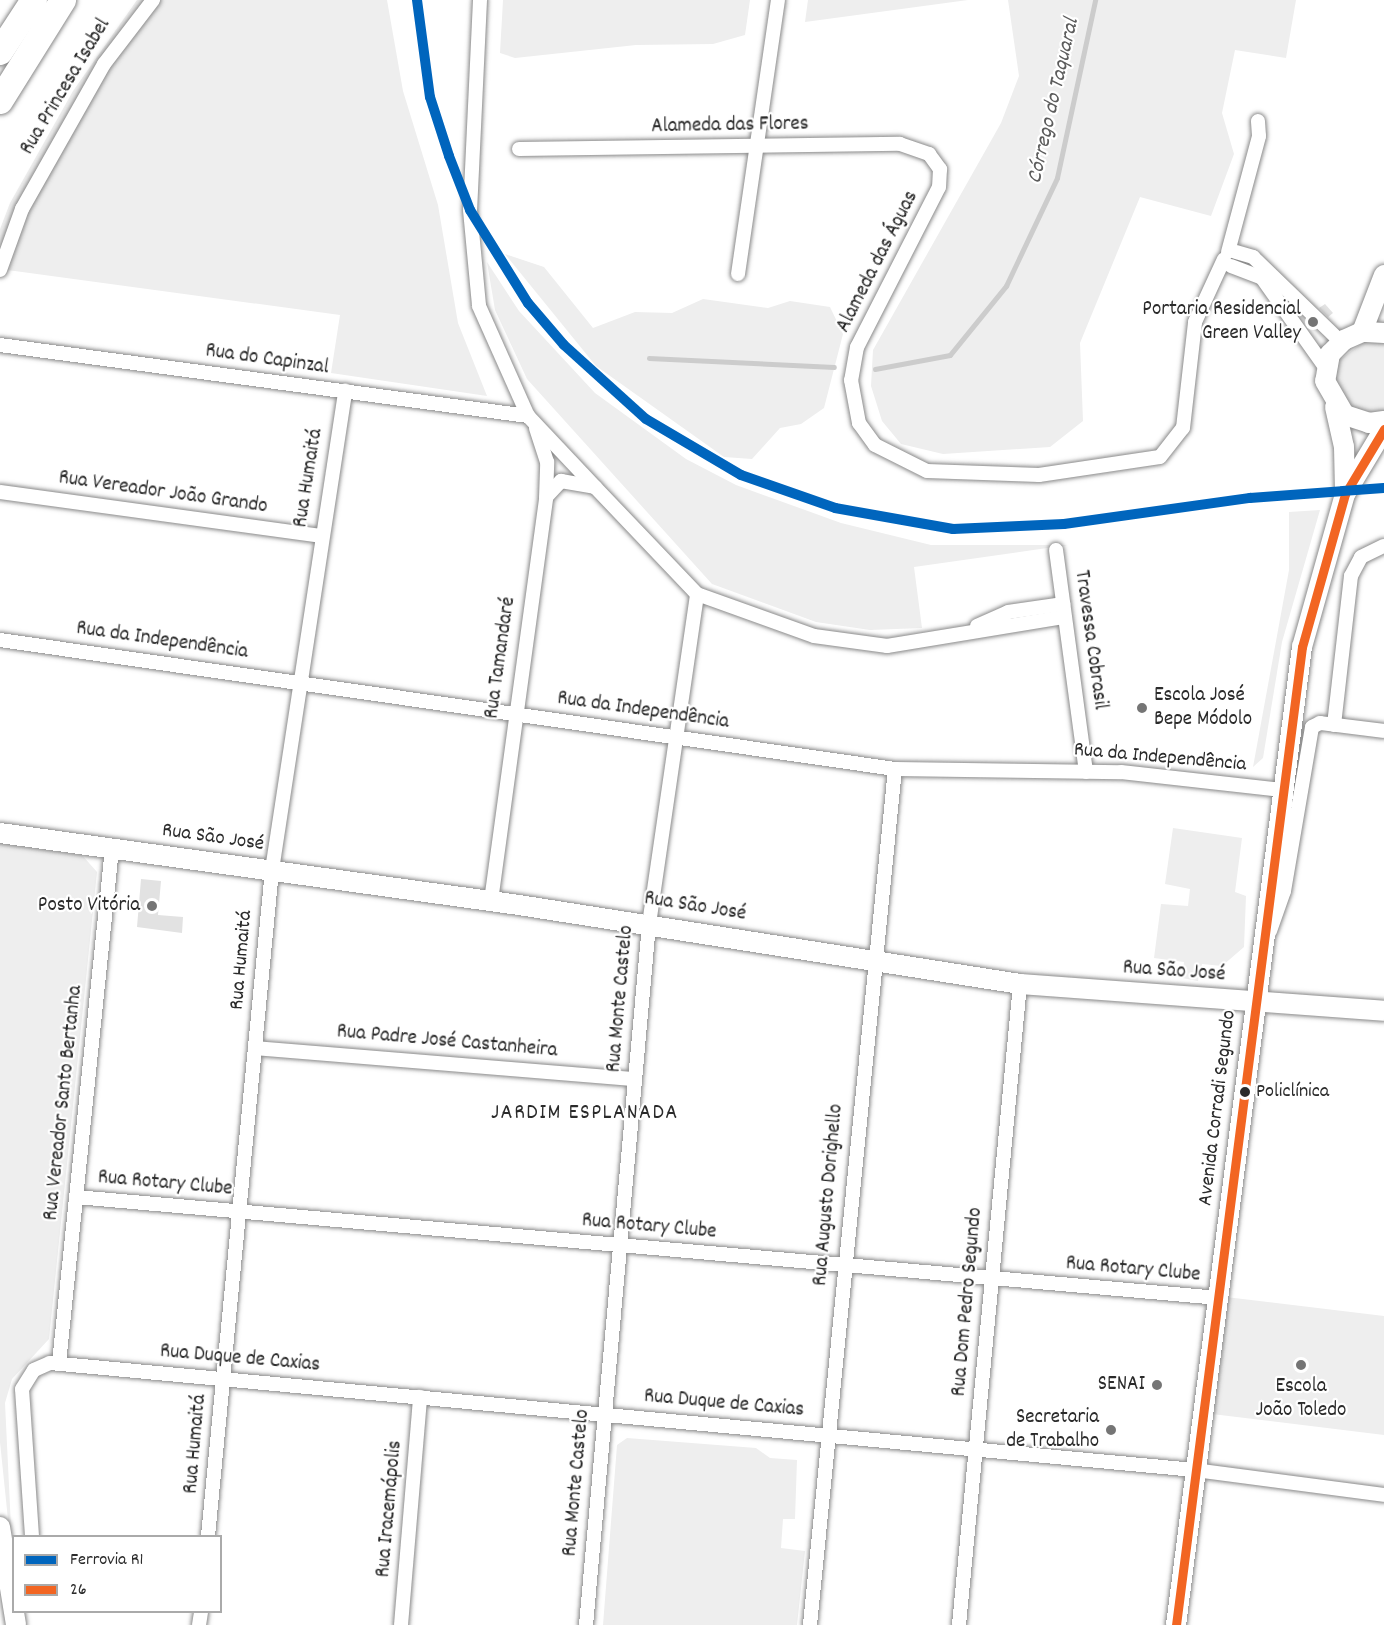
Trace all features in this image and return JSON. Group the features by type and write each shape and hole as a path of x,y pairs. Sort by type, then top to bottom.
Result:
{"highway":[{"path":"0,52 34,0"},
{"path":"0,101 63,0"}],"street":[{"name":"Rua Princesa Isabel","path":"0,270 22,208 93,83 153,0"},
{"path":"480,0 470,210 473,269 484,322 531,419 697,594 814,636 866,646 919,643 964,632 1008,612 1064,611"},
{"path":"738,274 754,147 778,0"},
{"name":"Alameda das Águas","path":"936,161 940,178 935,197 857,347 851,380 859,423 875,444 927,471 1039,475 1160,457 1183,428 1195,322 1230,257 1259,136 1258,121"},
{"name":"Alameda das Flores","path":"519,149 900,144 920,148 936,161"},
{"path":"1230,257 1253,257 1341,342"},
{"path":"1230,257 1262,278 1325,368 1341,342 1362,332 1384,333"},
{"path":"1362,332 1384,275"},
{"name":"Rua do Capinzal","path":"0,345 345,391 531,419"},
{"name":"Avenida Corradi Segundo","path":"1325,368 1344,447 1345,494"},
{"name":"Rua Humaitá","path":"208,1535 272,870 298,682 345,391"},
{"path":"1335,407 1356,421 1384,421"},
{"name":"Rua Tamandaré","path":"491,901 514,713 546,498 547,462 531,419"},
{"name":"Avenida Corradi Segundo","path":"1176,1625 1302,647 1345,494 1384,429"},
{"path":"546,498 561,481 595,487"},
{"name":"Rua Vereador João Grando","path":"0,492 321,536"},
{"path":"1334,725 1351,576 1361,557 1384,546"},
{"name":"Travessa Cobrasil","path":"1056,550 1086,772"},
{"name":"Rua Monte Castelo","path":"586,1625 649,924 697,594"},
{"name":"Rua da Independência","path":"0,640 895,769 1086,772 1282,790"},
{"path":"1261,952 1280,908 1307,737 1320,723 1384,730"},
{"name":"Rua Augusto Dorighello","path":"810,1625 872,959 895,769"},
{"name":"Rua São José","path":"0,833 649,924 1020,984 1384,1011"},
{"name":"Rua Vereador Santo Bertanha","path":"59,1363 112,848"},
{"name":"Rua Dom Pedro Segundo","path":"958,1625 1020,984"},
{"name":"Rua Padre José Castanheira","path":"255,1048 635,1079"},
{"name":"Rua Rotary Clube","path":"76,1197 1218,1298"},
{"path":"32,1535 22,1389 34,1370 59,1363"},
{"name":"Rua Duque de Caxias","path":"59,1363 1195,1470 1384,1495"},
{"name":"Rua Iracemápolis","path":"401,1625 420,1397"},
{"path":"0,1527 12,1600"}],"shaded area":[{"path":"137,0 387,0 403,91 438,205 458,323 487,396 331,373 340,315 0,269 0,229 10,203 73,91"},
{"path":"503,0 750,0 745,35 713,44 636,45 515,58 500,53"},
{"path":"808,0 968,0 805,22"},
{"path":"1008,0 1296,0 1286,58 1235,50 1222,113 1234,154 1211,216 1140,197 1080,343 1083,421 1050,447 943,454 901,444 882,421 871,386 873,350 1001,123 1019,76"},
{"path":"505,254 544,267 593,328 635,312 672,313 703,299 768,308 790,301 830,307 843,334 824,408 801,424 780,428 752,459 724,457 596,366"},
{"path":"487,262 519,311 595,393 686,459 736,485 841,523 931,545 1068,545 914,567 922,628 870,630 816,622 712,584 527,379 495,310"},
{"path":"1365,341 1384,343 1384,412 1366,414 1345,404 1335,384 1338,361"},
{"path":"1320,510 1282,642 1263,758 1253,767 1289,570 1289,512"},
{"path":"1173,828 1242,838 1235,892 1246,896 1244,947 1222,966 1202,964 1198,981 1182,978 1184,962 1154,958 1161,904 1188,906 1190,889 1165,884"},
{"path":"0,843 82,855 97,872 49,1339 12,1379 5,1403 12,1558 0,1442"},
{"name":"Escola João Toledo","path":"1226,1297 1384,1316 1384,1435 1212,1414"},
{"path":"627,1438 756,1448 770,1458 797,1460 795,1519 783,1519 781,1548 805,1551 797,1625 603,1625 617,1445"}],"building":[{"path":"1325,304 1333,313 1328,317 1319,308"},
{"path":"141,879 161,881 158,915 183,917 182,933 137,927"}],"waterway":[{"name":"Córrego do Taquaral","path":"875,369 950,355 1006,286 1057,178 1095,0"},
{"name":"Córrego do Taquaral","path":"649,358 834,367"}],"rail line":[{"name":"R1","path":"417,0 430,97 449,156 470,210 528,303 564,345 646,419 741,475 835,508 953,529 1064,524 1250,498 1384,488"}],"transit line":[{"name":"26","path":"1176,1625 1302,647 1345,494 1384,429"}],"place":[{"name":"Portaria Residencial Green Valley","path":"1313,322"},
{"name":"Escola José Bepe Módolo","path":"1142,708"},
{"name":"Posto Vitória","path":"152,906"},
{"name":"Policlínica","path":"1245,1092"},
{"name":"Escola João Toledo","path":"1301,1365"},
{"name":"SENAI","path":"1157,1385"},
{"name":"Secretaria de Trabalho","path":"1111,1430"}],"district":[{"name":"JARDIM ESPLANADA","path":"585,1114"}]}
